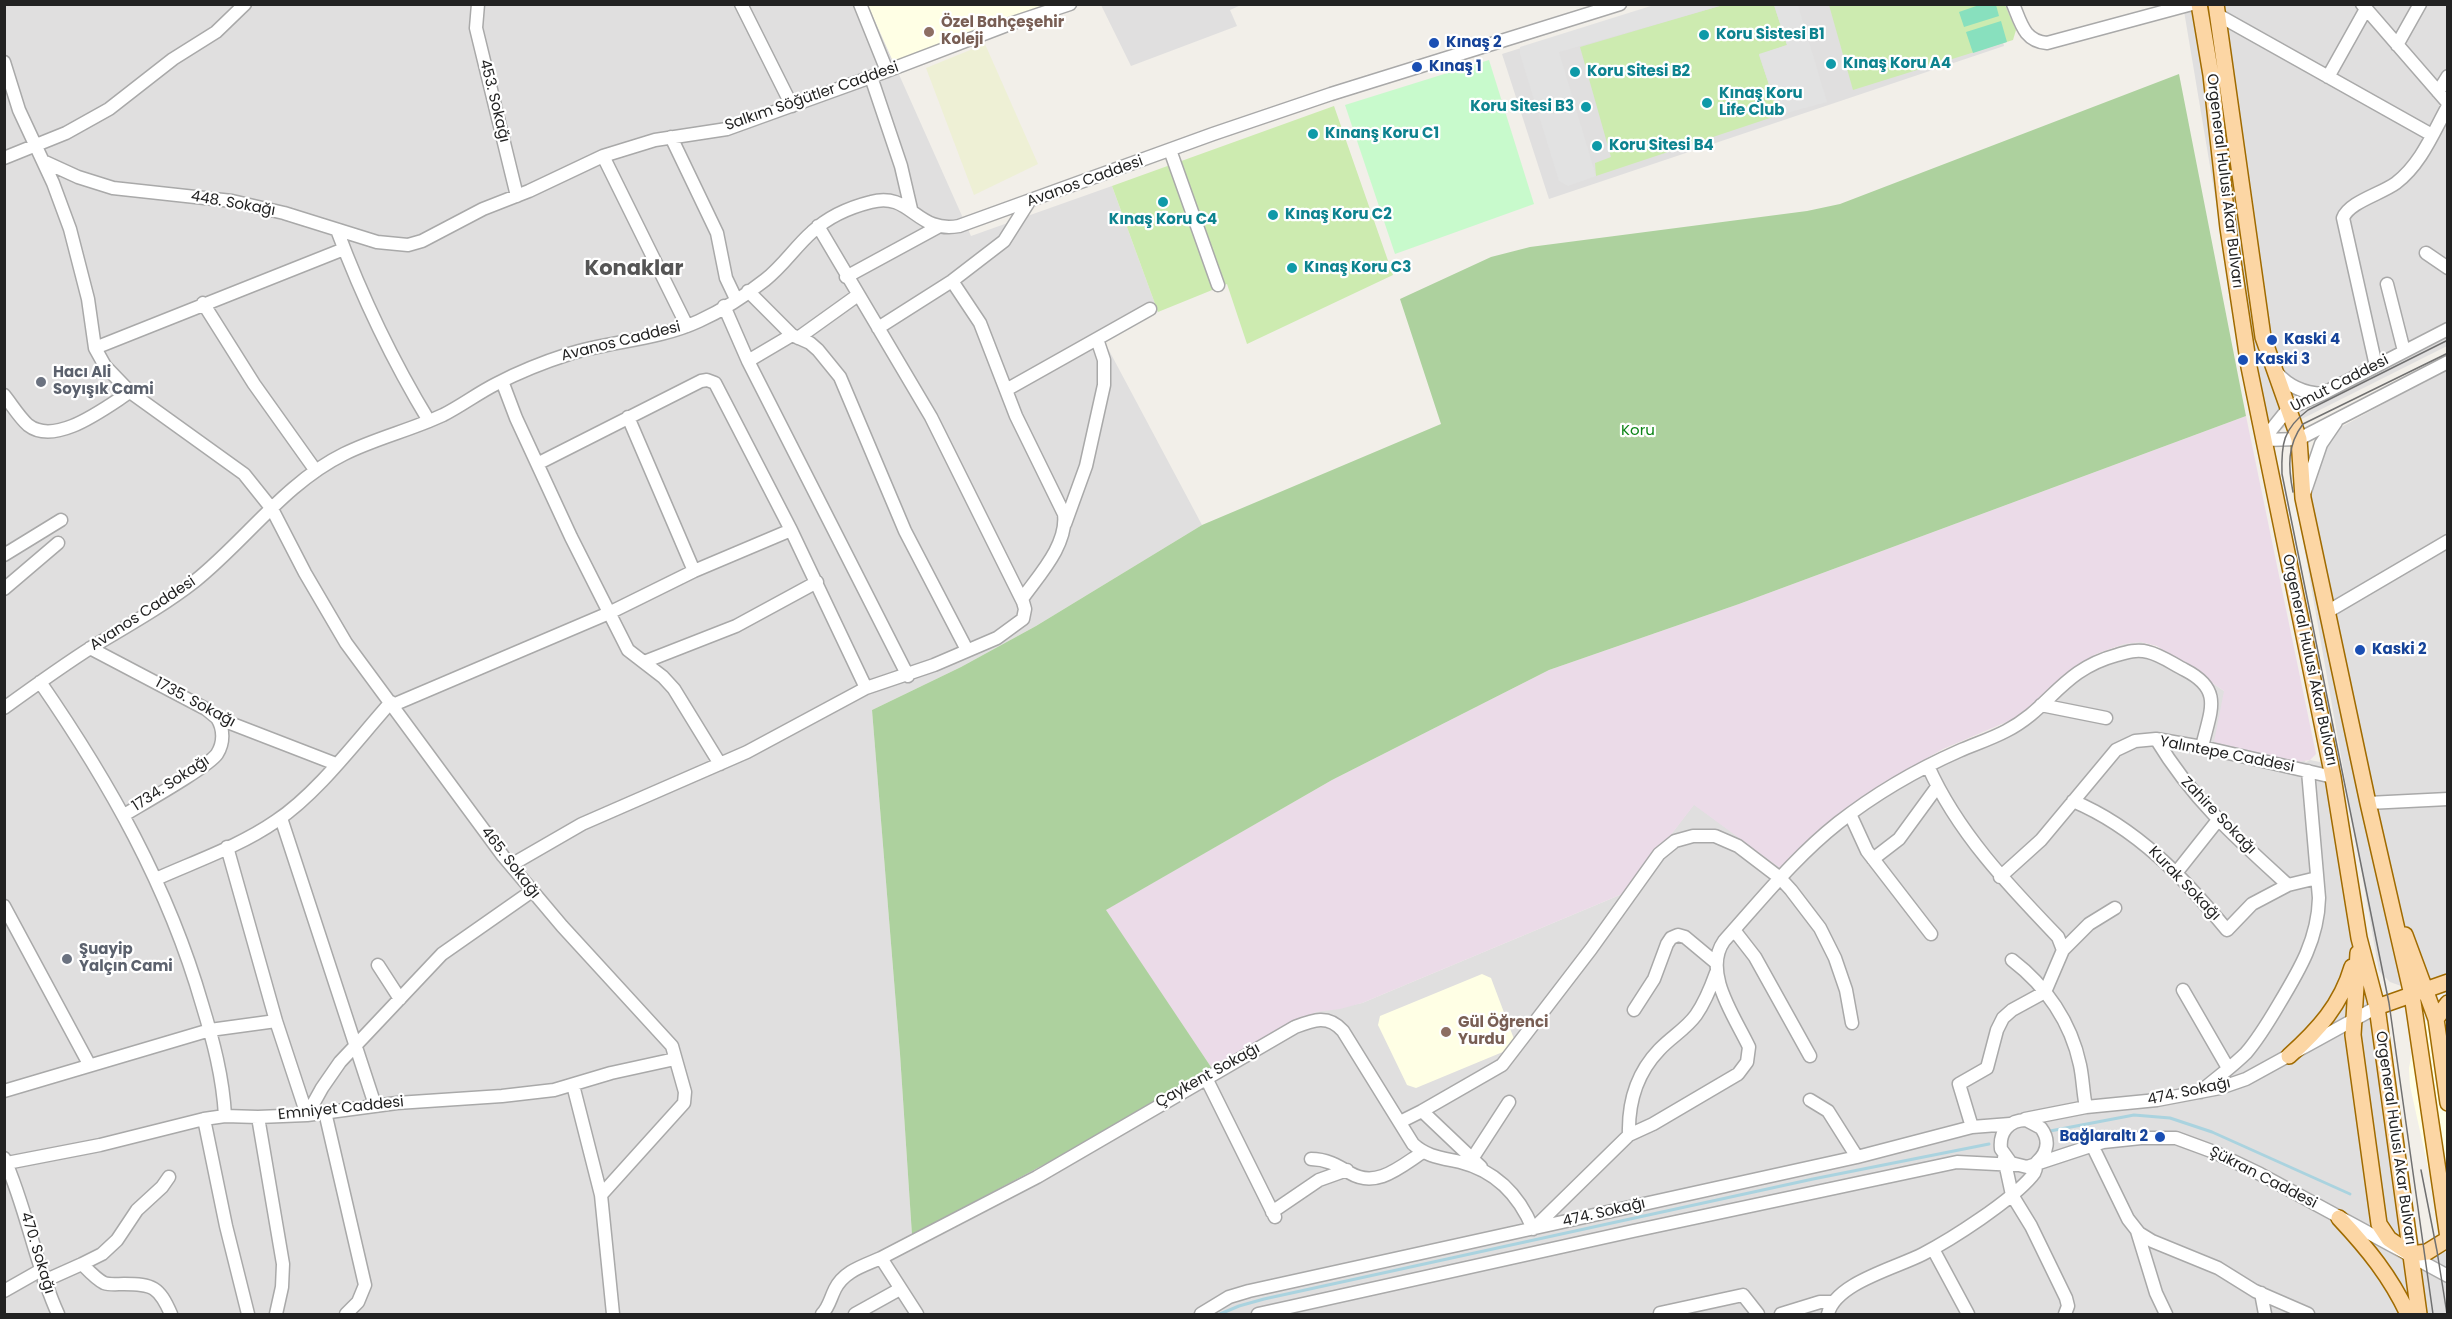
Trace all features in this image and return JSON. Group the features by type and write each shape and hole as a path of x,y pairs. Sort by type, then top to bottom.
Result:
{"main road":[{"name":"Orgeneral Hulusi Akar Bulvarı","path":"2199,4 2211,75 2228,228 2240,309 2264,440 2333,777 2360,938 2377,1007 2419,1314"},
{"name":"Orgeneral Hulusi Akar Bulvarı","path":"2217,10 2263,337 2299,439 2303,498 2368,802 2387,889 2419,992"},
{"path":"2360,938 2353,1035 2379,1224 2389,1239 2411,1254 2427,1252 2448,1238 2419,992"},
{"path":"2289,1056 2316,1032 2336,1007 2348,981 2360,938"},
{"path":"2377,1007 2448,982"},
{"path":"2419,992 2436,1019 2448,1103"},
{"path":"2436,1019 2448,1003"},
{"path":"2339,1218 2376,1259 2397,1290 2408,1314"}],"street":[{"path":"4,158 66,133 109,109 173,59 216,32 245,4"},
{"name":"453. Sokağı","path":"477,4 476,28 517,196"},
{"path":"741,4 792,106"},
{"path":"860,4 887,71"},
{"name":"Salkım Söğütler Caddesi","path":"422,241 483,209 517,196 603,156 671,137 727,129 1070,4"},
{"name":"Avanos Caddesi","path":"4,708 90,648 160,607 193,582 316,471 349,452 429,421 502,381 570,354 687,326 765,280 818,226 837,215 877,201 891,201 911,209 920,219 939,227 959,226 1331,94 1620,4"},
{"path":"2013,4 2024,32 2031,39 2041,42 2054,42 2192,4"},
{"path":"2149,16 2156,4"},
{"path":"2397,45 2420,4"},
{"path":"2328,77 2364,7 2448,104 2414,167 2379,194 2350,207 2343,218 2376,366"},
{"path":"2217,10 2328,77 2432,135"},
{"path":"4,62 19,110 61,203 77,252 88,299 95,348 203,303 344,249"},
{"path":"2438,92 2448,76"},
{"path":"871,77 901,166 911,209"},
{"path":"671,137 717,233 726,278 736,299"},
{"path":"1170,150 1218,285"},
{"path":"603,156 687,326"},
{"name":"448. Sokağı","path":"43,161 78,177 112,188 232,201 284,213 393,245 422,241"},
{"path":"878,328 952,281 1004,241 1028,203"},
{"path":"510,865 582,824 720,764 792,729 866,688 908,676 998,638 1020,622 1025,612 1022,599 931,417 846,277 818,226"},
{"path":"846,277 939,227"},
{"path":"338,230 386,345 429,421"},
{"path":"2426,253 2448,268"},
{"path":"952,281 980,323 1016,416 1062,508 1065,525"},
{"path":"2387,284 2404,351"},
{"path":"748,291 795,336 810,343 826,358 846,387 904,531 967,650"},
{"path":"748,361 795,336 858,295"},
{"path":"203,303 254,384 316,471"},
{"path":"724,306 748,361 908,676"},
{"path":"1006,390 1150,309"},
{"name":"Umut Caddesi","path":"2264,440 2288,409 2448,329"},
{"path":"1022,599 1054,554 1086,466 1104,385 1104,360 1097,339"},
{"name":"465. Sokağı","path":"95,348 112,375 130,392 244,474 272,509 334,624 510,865 672,1046 685,1092 682,1106 601,1195"},
{"name":"Umut Caddesi","path":"2264,440 2299,439 2448,362"},
{"path":"2272,364 2278,374 2291,386 2306,392 2322,394"},
{"path":"502,381 516,418 628,650 674,689 720,764"},
{"path":"539,463 701,381 715,382 817,582 866,688"},
{"path":"4,395 31,426 51,432 72,426 130,392"},
{"path":"2303,498 2321,444 2341,416"},
{"path":"628,417 694,571"},
{"path":"4,555 61,520"},
{"path":"156,879 227,847 280,818 308,795 392,704 609,613 694,571 791,530"},
{"path":"2327,612 2448,542"},
{"path":"4,589 58,543"},
{"path":"644,662 736,626 817,582"},
{"name":"1735. Sokağı","path":"90,648 206,709 217,718 336,764"},
{"path":"1629,1135 1630,1109 1641,1076 1659,1050 1695,1016 1708,994 1720,946 1780,878 1819,839 1850,814 1895,784 1928,766 2006,732 2026,718 2067,680 2092,663 2131,651 2151,652 2197,676 2210,690 2213,701 2202,747"},
{"path":"40,682 124,815 156,879 189,960 210,1030 220,1073 225,1116"},
{"path":"2041,705 2106,718"},
{"name":"1734. Sokağı","path":"124,815 213,760 222,742 222,729 217,718"},
{"name":"Yalıntepe Caddesi","path":"2000,878 2041,840 2116,750 2136,741 2156,739 2202,747 2333,777"},
{"name":"Zahire Sokağı","path":"2156,739 2177,774 2218,820 2288,885"},
{"path":"1928,766 1937,787 2000,878 2058,937 2063,950"},
{"path":"2200,1093 2245,1054 2260,1035 2308,953 2318,919 2308,771"},
{"path":"1873,859 1899,838 1937,787"},
{"path":"2368,802 2448,799"},
{"name":"Kurak Sokağı","path":"2073,801 2104,815 2131,833 2176,873 2227,930 2252,904 2288,885"},
{"path":"1850,814 1873,859 1931,934"},
{"path":"280,818 375,1105"},
{"path":"2176,873 2218,820"},
{"path":"1400,1122 1502,1065 1584,959 1659,854 1669,845 1693,836 1715,836 1738,846 1780,878 1806,908 1828,943 1846,990 1852,1023"},
{"path":"227,847 276,1022 308,1115"},
{"path":"2288,885 2317,878"},
{"path":"308,1115 331,1075 356,1045 442,954 532,891"},
{"path":"4,906 89,1064"},
{"path":"1971,1127 1959,1083 1987,1068 1997,1030 2007,1014 2045,992 2063,950 2089,924 2115,908"},
{"path":"1734,930 1755,957 1810,1056"},
{"path":"1422,1111 1484,1170 1501,1181 1516,1197 1533,1228 1629,1135 1723,1085 1745,1067 1749,1047 1715,967 1685,937 1678,935 1666,944 1654,979 1634,1010"},
{"path":"2012,960 2045,992 2064,1020 2076,1048 2086,1107"},
{"path":"378,965 400,999"},
{"path":"2183,990 2228,1068"},
{"name":"474. Sokağı","path":"1201,1314 1229,1297 1249,1291 1857,1157 1971,1127 2016,1122 2086,1107 2157,1100 2220,1088 2246,1079 2377,1007"},
{"name":"Çaykent Sokağı","path":"822,1314 839,1283 849,1272 881,1258 1036,1177 1295,1027 1316,1019 1326,1019 1343,1031 1413,1144 1423,1152"},
{"path":"4,1091 210,1030 276,1022"},
{"name":"Emniyet Caddesi","path":"6,1160 100,1145 204,1119 225,1116 308,1115 375,1105 554,1090 611,1073 675,1059"},
{"path":"1206,1078 1273,1215 1319,1180 1347,1170"},
{"path":"573,1085 601,1195 613,1314"},
{"path":"1810,1100 1827,1111 1857,1157"},
{"path":"1472,1159 1509,1102"},
{"path":"325,1112 365,1284 358,1302 345,1314"},
{"path":"258,1117 283,1263 282,1287 276,1314"},
{"path":"204,1119 226,1226 248,1314"},
{"path":"1781,1314 1820,1302 1830,1308 1868,1278 1933,1249 2012,1195 2033,1175 2036,1163 2047,1149 2044,1132 2032,1121 2016,1122 2001,1138 2008,1161 2012,1195 2031,1226 2066,1298 2068,1306 2065,1314"},
{"name":"Şükran Caddesi","path":"2036,1163 2091,1145 2141,1138 2176,1138 2237,1163 2411,1254 2448,1276"},
{"path":"2091,1145 2128,1220 2137,1231 2152,1241 2218,1268 2261,1293 2308,1314"},
{"path":"1311,1159 1329,1161 1364,1178 1382,1177 1423,1152 1484,1170"},
{"name":"470. Sokağı","path":"6,1160 43,1276 58,1314"},
{"path":"2008,1161 2027,1167 2036,1163"},
{"name":"474. Sokağı","path":"1258,1314 1957,1162 2008,1161"},
{"path":"4,1292 43,1276 82,1264 102,1254 117,1240 137,1210 162,1187 169,1177"},
{"path":"2137,1231 2156,1293 2166,1314"},
{"path":"1933,1249 1968,1314"},
{"path":"881,1258 917,1314"},
{"path":"82,1264 108,1284 145,1285 156,1289 163,1296 171,1314"},
{"path":"855,1314 900,1289"},
{"path":"2261,1293 2265,1314"},
{"path":"1661,1314 1660,1312 1743,1295 1758,1314"}],"shaded area":[{"path":"5,4 868,5 971,236 1112,186 1158,312 1104,341 1202,525 1036,626 961,667 872,710 912,1235 1316,1012 1362,1003 1627,892 1694,804 1781,868 1838,814 1881,784 1922,760 1999,726 2022,713 2086,659 2124,644 2141,642 2165,650 2224,691 2306,762 2310,760 2330,764 2366,996 2420,1246 2448,1253 2447,1314 5,1314"},
{"path":"1661,4 1994,5 2004,46 1549,199 1502,54"},
{"name":"Özel Bahçeşehir Koleji","path":"868,5 1050,5 901,61 892,59"},
{"path":"1101,5 1241,5 1230,10 1237,26 1131,66"},
{"path":"1654,5 1723,5 1559,52 1596,176 1568,186 1559,181 1520,54 1520,47"},
{"path":"1774,5 1798,5 1827,102 1779,115 1759,54 1787,45"},
{"path":"2183,5 2447,5 2447,346 2260,440 2221,232"},
{"path":"985,44 1038,164 974,195 926,68"},
{"path":"2447,369 2447,974 2415,986 2404,987 2390,982 2379,971 2303,541 2300,511 2302,487 2334,431"},
{"path":"2246,416 2316,754 2310,760 2298,762 2214,742 2224,691 2157,646 2141,642 2124,644 2096,654 2077,665 2033,706 2011,720 1943,749 1881,784 1838,814 1780,868 1694,805 1627,892 1362,1003 1316,1012 1213,1070 1105,910 1332,780 1549,670 1739,604"},
{"name":"Gül Öğrenci Yurdu","path":"1482,974 1491,978 1514,1039 1510,1049 1416,1088 1407,1085 1378,1025 1380,1016"},
{"path":"2447,1011 2447,1241 2441,1226 2410,1086 2409,1068 2414,1042 2424,1024 2431,1016"}],"green space":[{"path":"1982,4 1996,5 1999,16 1964,27 1959,12"},
{"path":"1723,5 1774,5 1787,45 1759,55 1779,115 1596,176 1595,163 1611,157 1580,47"},
{"path":"1829,5 2005,5 2016,30 2013,40 1853,90"},
{"path":"2001,21 2007,42 1973,53 1966,32"},
{"path":"1489,60 1534,204 1395,254 1345,105"},
{"name":"Koru","path":"2179,74 2246,416 1739,604 1549,670 1332,780 1106,910 1213,1070 1105,1132 912,1235 872,710 961,667 1036,626 1202,525 1441,424 1400,299 1491,257 1530,247 1807,211 1840,204"},
{"path":"1334,106 1393,275 1247,344 1227,284 1158,312 1112,186"}],"waterway":[{"path":"2050,1131 2134,1115 2170,1118 2212,1132 2350,1194"},
{"path":"1220,1314 1264,1299 1813,1179 1989,1144"}],"tram line":[{"path":"2433,1314 2389,1003 2282,474 2282,463 2285,438 2293,424 2308,410 2448,340"},
{"path":"2293,492 2290,474 2291,448 2303,424 2448,353"},
{"path":"2421,1170 2447,1314"}],"place":[{"name":"Özel Bahçeşehir Koleji","path":"929,32"},
{"name":"Koru Sistesi B1","path":"1704,35"},
{"name":"Kınaş 2","path":"1434,43"},
{"name":"Kınaş Koru A4","path":"1831,64"},
{"name":"Kınaş 1","path":"1417,67"},
{"name":"Koru Sitesi B2","path":"1575,72"},
{"name":"Kınaş Koru Life Club","path":"1707,103"},
{"name":"Koru Sitesi B3","path":"1586,107"},
{"name":"Kınanş Koru C1","path":"1313,134"},
{"name":"Koru Sitesi B4","path":"1597,146"},
{"name":"Kınaş Koru C4","path":"1163,202"},
{"name":"Kınaş Koru C2","path":"1273,215"},
{"name":"Kınaş Koru C3","path":"1292,268"},
{"name":"Kaski 4","path":"2272,340"},
{"name":"Kaski 3","path":"2243,360"},
{"name":"Hacı Ali Soyışık Cami","path":"41,382"},
{"name":"Kaski 2","path":"2360,650"},
{"name":"Şuayip Yalçın Cami","path":"67,959"},
{"name":"Gül Öğrenci Yurdu","path":"1446,1032"},
{"name":"Bağlaraltı 2","path":"2160,1137"}],"district":[{"name":"Konaklar","path":"634,270"}]}
